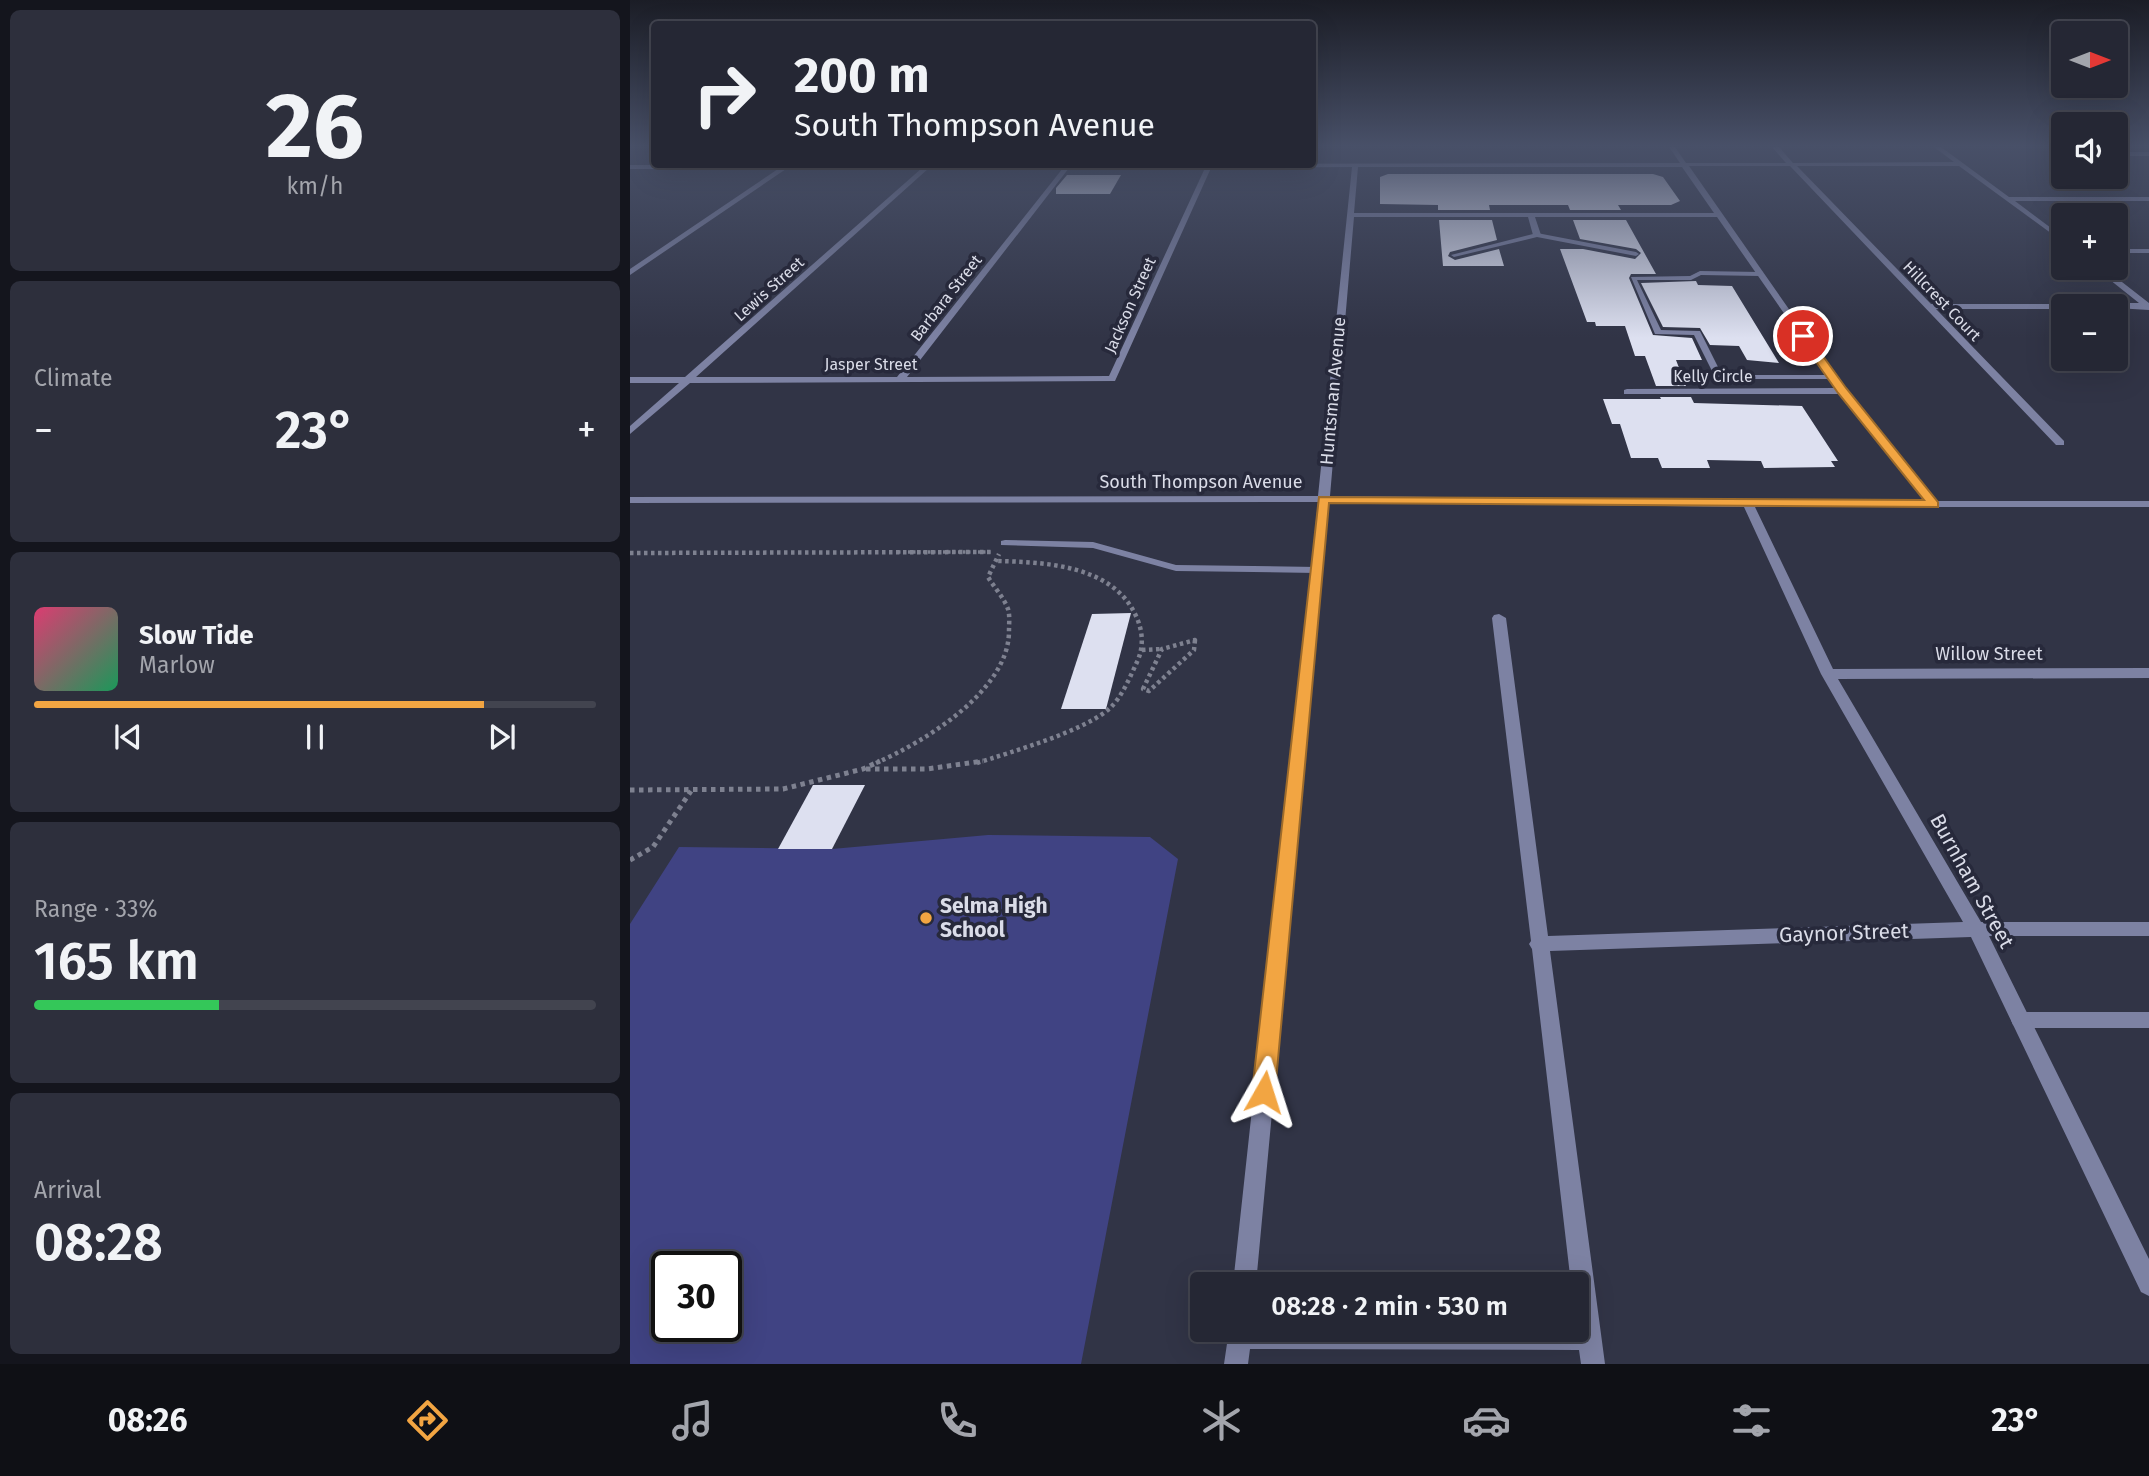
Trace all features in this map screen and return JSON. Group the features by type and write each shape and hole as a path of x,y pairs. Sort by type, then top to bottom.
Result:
{"street":[{"path":"630,274 722,211"},
{"name":"Lewis Street","path":"630,431 878,211"},
{"name":"Barbara Street","path":"899,380 1033,211"},
{"name":"Jackson Street","path":"1112,379 1189,211"},
{"name":"Huntsman Avenue","path":"1245,1272 1317,570 1350,211"},
{"path":"1717,211 1842,391 1934,504"},
{"name":"Hillcrest Court","path":"1836,211 2060,443"},
{"path":"2024,211 2051,231"},
{"path":"1531,214 1537,235"},
{"path":"1350,215 1720,215"},
{"path":"2128,251 2149,251"},
{"path":"2114,280 2148,307"},
{"path":"1929,307 2051,306"},
{"path":"2128,307 2148,307"},
{"name":"Jasper Street","path":"630,380 1112,379"},
{"name":"Kelly Circle","path":"1627,392 1842,391"},
{"name":"South Thompson Avenue","path":"630,500 1323,499 1748,504 2149,504"},
{"name":"Burnham Street","path":"1748,504 1828,674 1976,929 2149,1284"},
{"path":"1499,618 1580,1272"},
{"name":"Willow Street","path":"1828,674 2149,673"},
{"name":"Gaynor Street","path":"1538,944 1976,929 2149,929"},
{"path":"1589,1338 1593,1364"},
{"path":"1236,1364 1238,1342"}],"lane":[{"path":"1454,255 1537,235 1636,254"},
{"path":"1760,274 1633,278 1658,332 1697,333 1719,377 1832,377"},
{"path":"1004,543 1093,545 1176,568 1317,570"},
{"path":"2019,1020 2149,1020"}],"path":[{"path":"630,553 1000,552 988,577 1009,611 1009,637 1001,663 978,695 947,722 903,751 863,769 783,789 630,790"},
{"path":"863,769 927,769 974,764 1075,728 1110,708 1128,681 1142,650 1141,626 1129,602 1108,581 1041,562 996,561"},
{"path":"1142,650 1162,649 1195,640 1194,650 1149,691 1143,689 1162,649"},
{"path":"630,860 653,848 691,790"}],"shaded area":[{"path":"988,835 1150,837 1178,859 1081,1364 630,1364 630,924 679,847 832,849"}],"building":[{"path":"1439,220 1492,220 1497,240 1450,252 1448,256 1455,260 1499,249 1504,266 1443,266"},
{"path":"1573,220 1626,220 1656,274 1631,274 1629,278 1653,335 1692,338 1702,360 1676,360 1686,386 1656,386 1645,356 1635,356 1625,326 1596,326 1595,322 1587,322 1560,249 1583,249 1635,259 1641,253 1636,249 1580,239"},
{"path":"1696,281 1698,285 1732,286 1779,363 1747,360 1739,346 1710,345 1700,328 1663,327 1641,283"},
{"path":"1660,397 1691,397 1694,403 1802,406 1838,461 1831,461 1835,467 1764,468 1761,461 1707,460 1710,468 1662,468 1658,458 1631,458 1620,424 1612,424 1603,399 1661,399"},
{"path":"1131,613 1106,709 1061,709 1092,614"},
{"path":"813,785 865,785 832,849 778,849"}],"place":[{"name":"Selma High School","path":"926,918"}],"route":[{"path":"1264,1092 1323,499 1934,504 1842,391 1803,336"}]}
